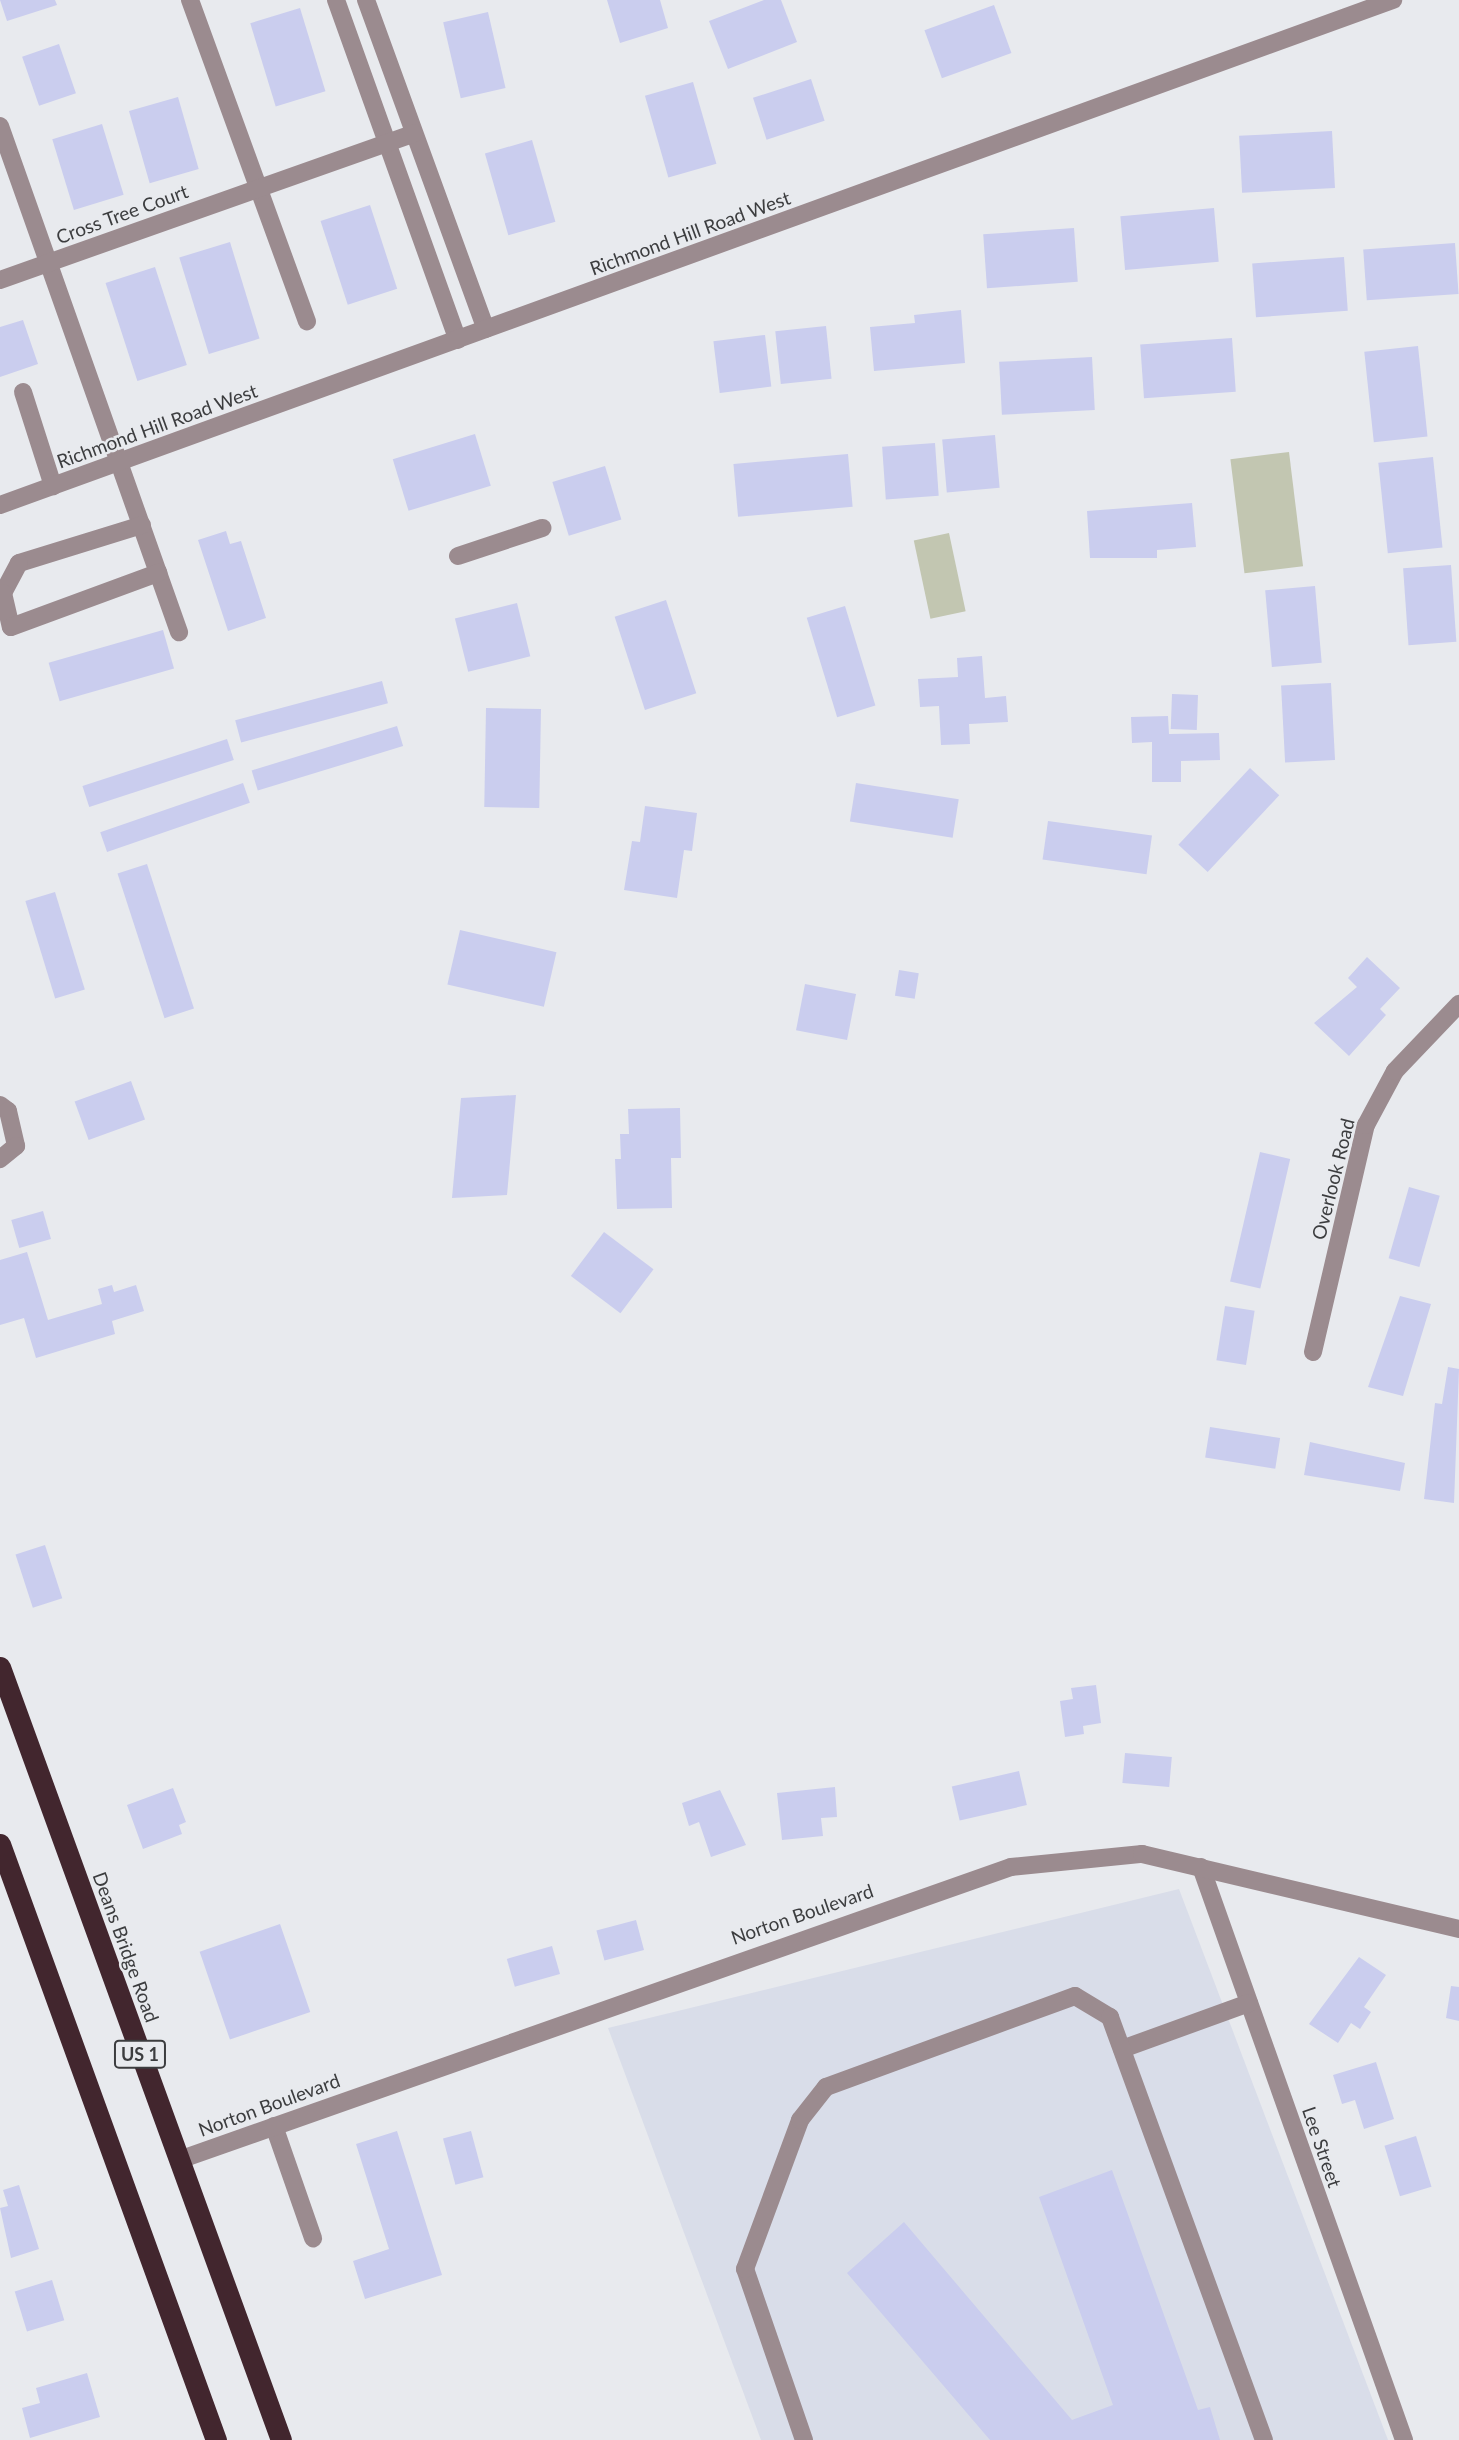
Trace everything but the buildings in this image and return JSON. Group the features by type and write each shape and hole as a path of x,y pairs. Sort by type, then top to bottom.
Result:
{"highway":[{"name":"Deans Bridge Road","path":"0,1667 6,1704 179,2160 281,2440"},
{"path":"0,1844 216,2440"}],"street":[{"path":"190,0 307,321"},
{"path":"336,0 458,340"},
{"path":"366,0 486,329"},
{"name":"Richmond Hill Road West","path":"0,505 1394,0"},
{"path":"0,127 179,632"},
{"name":"Cross Tree Court","path":"0,280 258,187 387,144 414,132"},
{"path":"23,392 53,486"},
{"path":"142,525 19,563 8,575 3,593 11,628 158,573"},
{"path":"458,556 542,528"},
{"name":"Overlook Road","path":"1313,1352 1366,1125 1395,1071 1459,1004"},
{"path":"0,1105 8,1111 16,1146 0,1159"},
{"name":"Norton Boulevard","path":"179,2160 1011,1867 1142,1854 1459,1929"},
{"name":"Lee Street","path":"1201,1867 1404,2440"},
{"path":"804,2440 745,2269 810,2105 827,2087 1075,1996 1110,2017 1264,2440"},
{"path":"1122,2049 1249,2003"},
{"path":"274,2126 313,2238"}],"shaded area":[{"path":"1179,1889 1388,2440 761,2440 608,2028"}],"green space":[{"path":"1289,452 1303,566 1244,573 1230,459"},
{"path":"949,533 966,611 930,619 914,540"}]}
